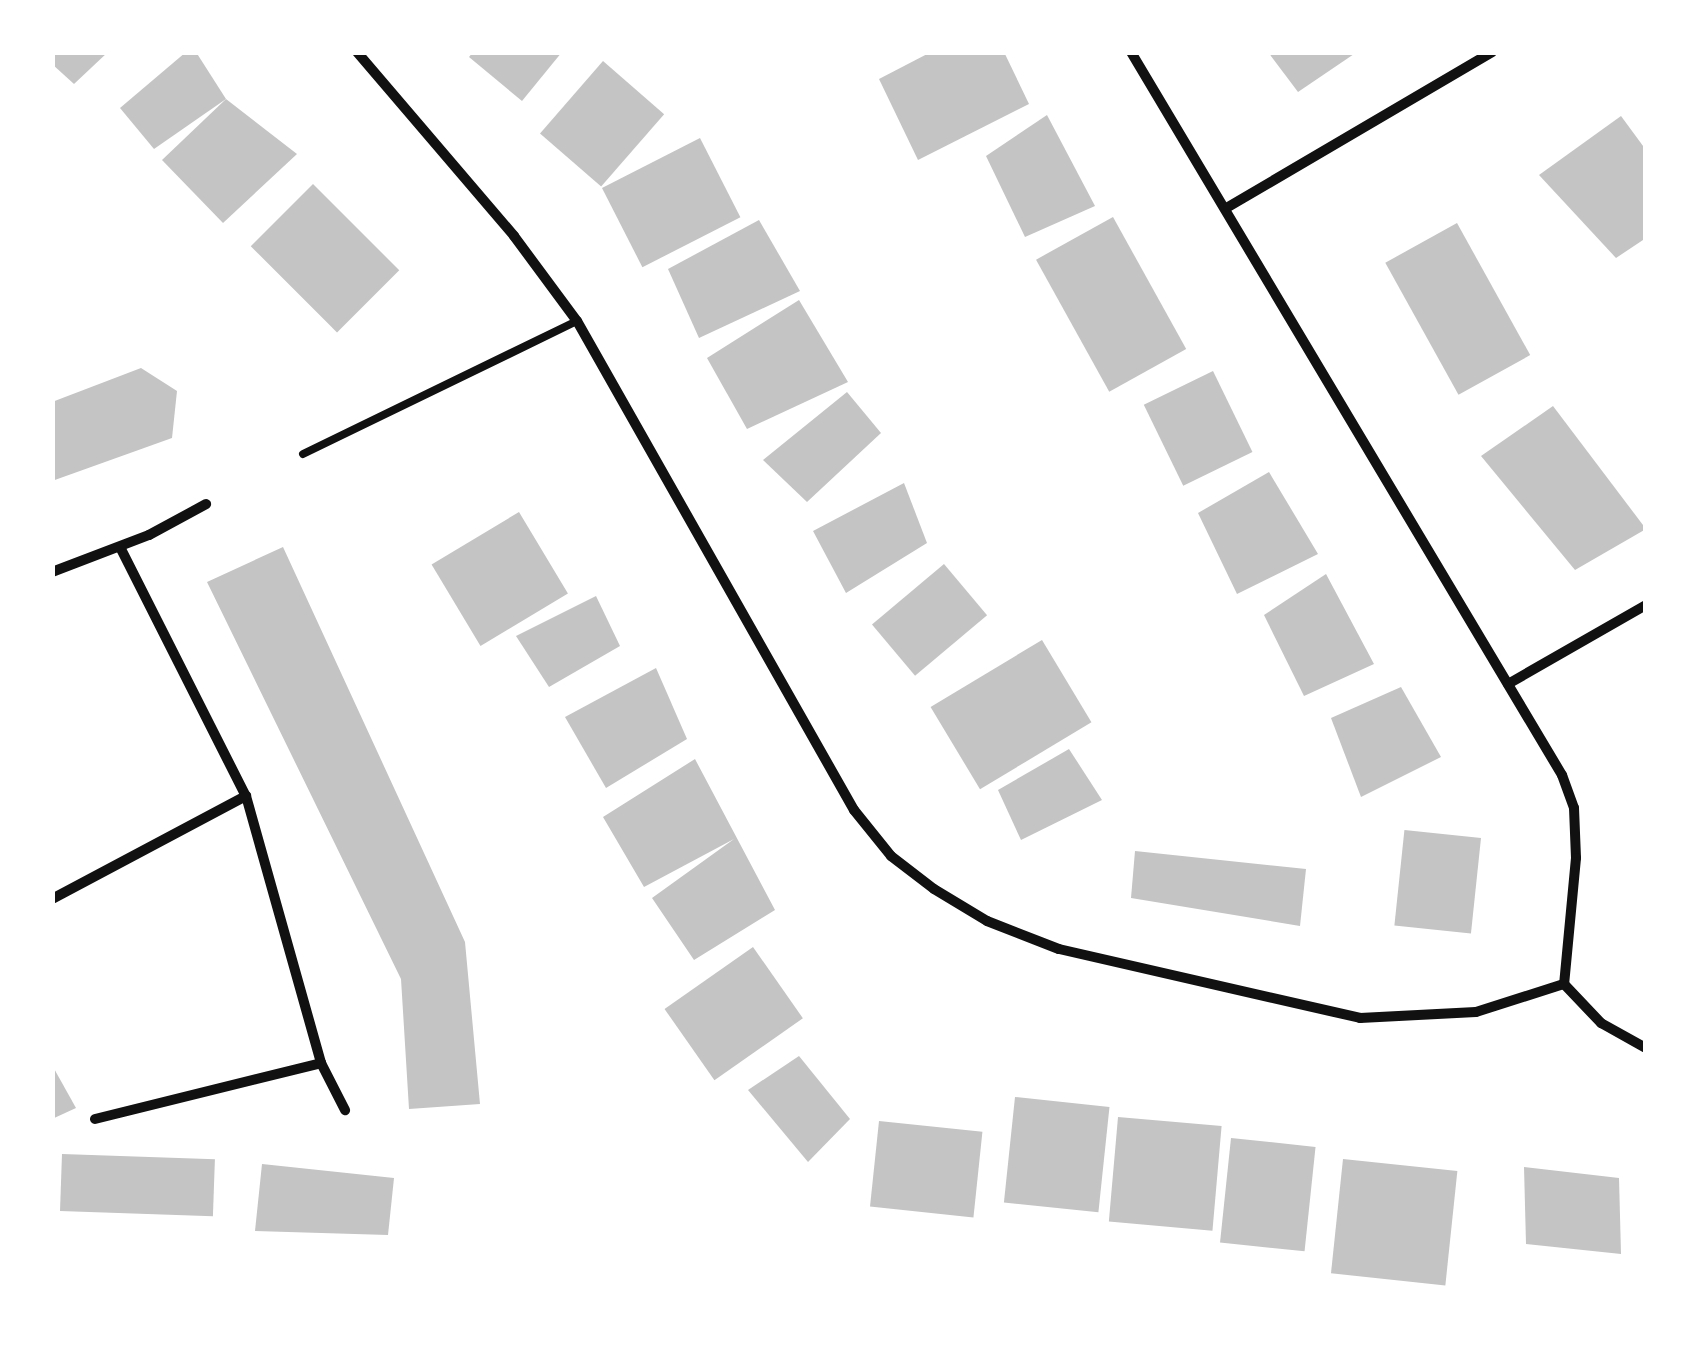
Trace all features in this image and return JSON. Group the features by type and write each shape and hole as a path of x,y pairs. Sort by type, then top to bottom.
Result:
{"street":[{"path":"357,52 514,236 577,321 854,810 891,856 934,889 987,920 1059,949 1360,1018 1476,1012 1564,984"},
{"path":"1131,52 1228,207 1508,684 1574,808 1576,858 1564,984 1601,1023 1646,1048"},
{"path":"1228,207 1492,52"},
{"path":"52,572 120,547 206,504"},
{"path":"120,547 246,796 321,1063 346,1110"},
{"path":"1508,684 1646,605"},
{"path":"52,899 246,796"},
{"path":"95,1119 321,1063"}],"lane":[{"path":"303,454 577,321"}],"building":[{"path":"52,52 108,52 74,84 52,64"},
{"path":"186,52 196,52 226,99 154,149 120,108"},
{"path":"473,52 562,52 522,101 469,57"},
{"path":"931,52 1004,52 1029,104 918,160 879,79"},
{"path":"1268,52 1357,52 1298,92"},
{"path":"603,61 664,114 601,187 540,133"},
{"path":"226,99 297,154 223,223 162,160"},
{"path":"1047,115 1095,206 1025,237 986,156"},
{"path":"1621,116 1646,150 1646,238 1616,258 1539,175"},
{"path":"700,138 740,217 642,267 602,188"},
{"path":"313,184 399,270 337,332 251,246"},
{"path":"1113,217 1186,349 1109,392 1036,260"},
{"path":"759,220 800,291 699,338 668,269"},
{"path":"1457,223 1530,355 1458,395 1385,263"},
{"path":"799,300 848,382 747,429 707,358"},
{"path":"141,368 177,391 172,438 52,481 52,402"},
{"path":"1213,371 1252,452 1183,486 1144,405"},
{"path":"847,392 881,433 807,502 763,460"},
{"path":"1553,406 1646,529 1575,570 1481,456"},
{"path":"1269,472 1318,554 1237,594 1198,513"},
{"path":"904,483 927,543 846,593 813,531"},
{"path":"519,512 568,593 480,646 432,565"},
{"path":"283,547 465,942 480,1104 409,1109 401,979 207,582"},
{"path":"944,564 987,615 915,676 872,624"},
{"path":"1326,574 1374,664 1304,696 1264,615"},
{"path":"596,596 620,646 549,687 516,636"},
{"path":"1042,640 1091,722 980,789 931,707"},
{"path":"656,668 687,739 606,788 565,717"},
{"path":"1401,687 1441,757 1361,797 1331,718"},
{"path":"1069,749 1102,800 1021,840 998,790"},
{"path":"695,759 775,910 694,960 652,898 734,839 644,887 603,817"},
{"path":"1404,830 1481,838 1471,933 1394,925"},
{"path":"1135,851 1306,869 1300,926 1131,898"},
{"path":"753,947 803,1018 714,1080 665,1009"},
{"path":"799,1056 850,1119 808,1162 748,1090"},
{"path":"52,1065 76,1108 52,1119"},
{"path":"1015,1097 1109,1107 1098,1212 1004,1202"},
{"path":"1118,1117 1222,1126 1212,1231 1109,1222"},
{"path":"879,1121 982,1132 973,1217 870,1207"},
{"path":"1231,1138 1316,1147 1305,1251 1220,1242"},
{"path":"62,1154 215,1159 213,1216 60,1211"},
{"path":"1343,1159 1457,1171 1445,1285 1331,1273"},
{"path":"262,1164 394,1178 388,1235 255,1231"},
{"path":"1524,1167 1619,1178 1621,1254 1526,1244"}]}
